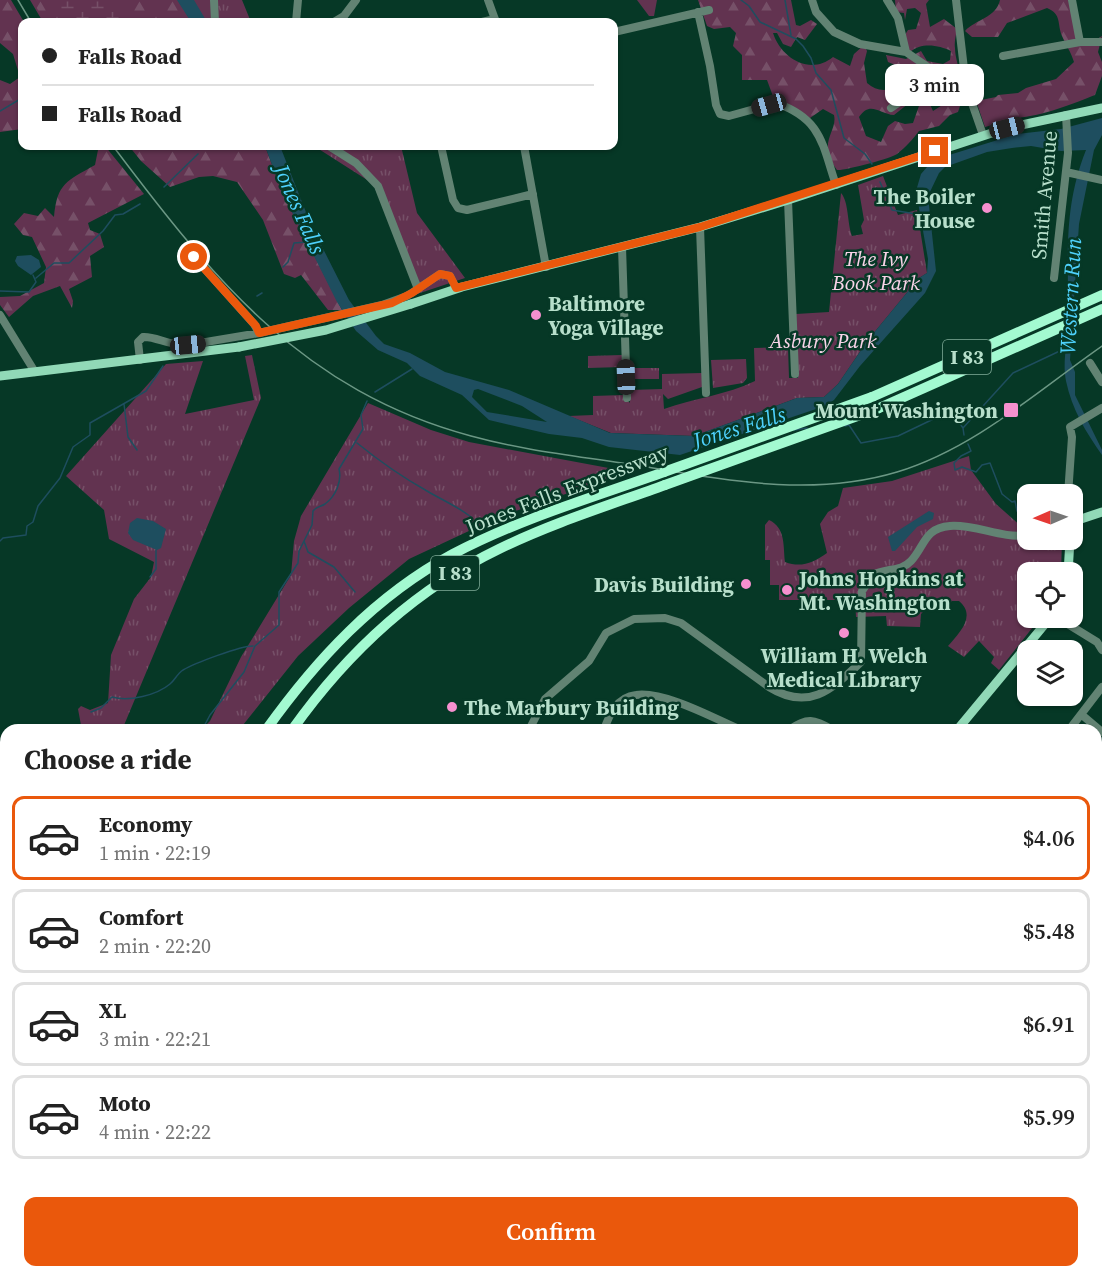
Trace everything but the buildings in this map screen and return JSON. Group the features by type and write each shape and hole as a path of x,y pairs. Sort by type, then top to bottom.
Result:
{"highway":[{"name":"Jones Falls Expressway","path":"271,724 306,677 341,638 383,602 424,572 454,554 505,530 872,397 959,360 1059,312 1102,295"},
{"name":"Jones Falls Expressway","path":"296,724 321,690 394,616 440,582 520,539 877,409 1102,309"}],"main road":[{"path":"0,376 239,347 326,330 456,288 700,227 836,185 983,135 1067,119 1102,108"},
{"path":"1083,518 1102,512"},
{"path":"962,724 1042,628"}],"street":[{"path":"214,0 215,18"},
{"path":"296,18 298,0"},
{"path":"341,18 356,0"},
{"path":"488,0 494,18"},
{"path":"812,0 823,21 841,36 860,44 906,52 969,95"},
{"path":"887,0 898,18 906,52"},
{"path":"956,0 969,95 983,135"},
{"path":"1072,0 1080,42"},
{"path":"618,31 709,10"},
{"path":"698,12 716,105 720,114 729,116 776,103 805,118 813,123 818,132 836,185"},
{"path":"1003,56 1080,42 1102,42"},
{"path":"891,108 908,97 914,79 932,70"},
{"name":"Smith Avenue","path":"1054,278 1070,173 1067,119"},
{"path":"335,150 356,163 374,181 388,208 418,289"},
{"path":"442,150 453,200 458,208 467,210 533,194"},
{"path":"525,150 546,267"},
{"path":"1070,173 1099,180"},
{"path":"789,200 795,374"},
{"path":"700,227 706,393"},
{"path":"622,247 627,398"},
{"path":"187,249 256,326 259,333"},
{"path":"140,360 138,342 143,337 180,346 259,333 360,311 400,299 440,274 450,276 456,288"},
{"path":"0,315 35,372"},
{"path":"1090,363 1102,382"},
{"path":"1069,484 1071,427 1102,408"},
{"path":"532,724 553,689 589,661 606,633 634,619 665,618 681,623 785,696 808,698 825,693 861,662 862,591 873,575 905,566 916,554 922,541 942,527 971,528 1004,537 1017,536"},
{"path":"1074,628 1097,642 1102,651"},
{"path":"1074,724 1102,687"},
{"path":"607,724 616,705 636,695 654,696 680,704 727,724"},
{"path":"1082,715 1093,724"},
{"path":"799,724 811,719 821,724"}],"green space":[{"path":"0,0 11,0 22,18 18,18 18,70 13,54 0,43"},
{"path":"30,0 242,0 249,18 41,18"},
{"path":"32,0 177,0 188,18 43,18"},
{"path":"58,0 111,0 127,18 60,18"},
{"path":"637,0 657,0 654,16 649,16"},
{"path":"698,0 791,0 796,25 800,26 811,20 817,24 805,40 797,37 791,47 783,44 777,33 773,33 789,57 797,62 815,65 833,57 850,66 854,54 864,45 867,51 864,63 867,83 875,88 887,90 900,84 905,72 903,68 888,62 886,55 906,59 921,51 927,61 943,64 950,60 951,51 936,46 919,47 910,52 903,38 908,30 916,29 921,13 915,8 907,9 905,20 904,13 896,12 895,0 929,0 926,4 930,27 944,19 957,29 955,54 959,80 955,90 962,100 958,112 950,115 939,126 919,131 897,154 868,164 837,170 828,152 834,115 823,109 810,118 774,99 767,80 742,80 742,55 733,46 736,33 730,27 714,29 707,26","holes":["940,85 946,90 947,102 933,111 928,100 933,89","913,100 920,103 913,123 905,124 895,121 888,126 881,142 866,136 859,117 863,112 867,109 875,109 894,115"]},
{"path":"1000,0 1069,0 1078,44 1086,46 1102,36 1098,52 1102,62 1102,76 1095,95 1027,117 1000,117 988,114 987,106 998,95 1018,93 1026,88 1056,79 1074,62 1062,36 1057,16 1047,8 1007,23 998,37 972,37 965,31 990,15"},
{"path":"18,78 18,130 0,132 0,80 10,84"},
{"path":"1011,94 1015,119 985,127 976,101"},
{"path":"98,150 108,150 144,194 88,223 90,230 100,234 104,247 90,256 92,277 69,289 73,301 72,308 60,286 33,296 9,317 0,305 0,297 20,296 44,283 46,267 32,237 23,235 14,224 24,213 38,216 45,208 54,217 58,197 65,184 95,165"},
{"path":"132,150 266,150 283,194 342,310 328,310 301,275 295,278 284,274 263,220 237,182 213,176 199,177 170,187"},
{"path":"320,150 402,150 417,213 465,278 417,294 391,221 375,185"},
{"name":"The Ivy Book Park","path":"883,176 898,215 917,210 927,273 919,278 868,340 838,384 824,397 797,398 694,436 611,433 569,416 593,415 593,396 623,395 630,403 630,390 662,389 662,374 702,373 702,387 668,399 663,394 664,409 744,386 755,381 754,348 788,347 789,378 798,378 796,314 829,312 841,193 844,197 852,236 863,234 861,226 864,220 858,185"},
{"path":"252,355 261,398 125,724 81,724 78,709 81,706 90,710 108,703 111,655 134,599 151,577 154,562 109,539 104,510 66,476 166,364 203,361 185,414 254,400 245,356"},
{"path":"622,355 622,367 588,368 588,356"},
{"name":"Asbury Park","path":"746,359 747,378 743,383 713,388 711,360"},
{"path":"632,368 659,368 659,379 632,379"},
{"path":"368,403 431,430 469,442 630,472 501,516 409,559 349,608 298,656 244,724 207,724 241,657 291,575 294,541 301,516"},
{"path":"969,456 971,470 996,504 1017,523 1017,550 1062,550 1061,562 1017,562 1017,628 1032,628 1023,640 1017,640 1017,647 999,670 991,663 994,657 979,641 964,657 948,646 961,630 966,618 964,607 959,601 952,601 944,609 929,606 921,614 920,627 887,626 886,616 856,617 855,600 779,600 779,585 770,585 770,560 765,560 765,525 769,520 781,533 785,562 796,565 807,564 827,553 820,524 828,512 838,506 843,488 892,481"}],"water":[{"path":"177,0 194,0 205,18 188,18"},
{"name":"Jones Falls","path":"1102,118 1102,135 1094,150 1079,224 1070,360 1075,372 1075,395 1102,450 1102,455 1076,411 1065,373 1068,322 1068,235 1073,194 1086,150 1061,151 1031,146 1012,148 987,152 945,167 939,173 928,196 936,271 925,293 860,366 834,400 825,406 680,455 609,447 582,438 549,434 489,420 462,395 420,376 407,363 378,350 356,331 337,302 283,194 266,150 282,150 311,225 349,300 384,344 410,353 445,372 509,390 610,433 694,436 797,398 824,397 838,384 868,340 919,278 927,273 928,259 916,191 921,174 933,160 1017,134 1061,129","holes":["478,389 522,406 547,422 487,412 472,397 474,390"]},
{"path":"31,255 39,260 41,267 31,275 15,261 17,256"},
{"path":"929,511 934,513 933,519 917,527 895,551 892,551 888,537"},
{"path":"137,518 153,521 166,529 161,548 157,550 133,540 128,533 130,523"}],"waterway":[{"path":"741,0 749,6 760,22 796,39 803,46 811,58 816,73 831,90 844,138 865,154 872,164"},
{"path":"785,0 791,35"},
{"path":"0,111 18,100"},
{"path":"164,187 198,154"},
{"path":"880,182 892,210 916,214 921,225"},
{"path":"36,278 54,263 69,263 103,231 115,215 123,214 140,204"},
{"path":"283,267 288,262 294,243 307,242"},
{"path":"0,291 29,292 36,282 33,275"},
{"path":"257,296 262,293"},
{"name":"Western Run","path":"964,435 963,428 1013,373 1064,349"},
{"path":"0,541 3,538 26,535 27,526 33,522 38,506 60,478 73,447 90,435 90,423 146,391 163,366"},
{"path":"375,392 412,369"},
{"path":"205,724 244,672 255,646 279,625 279,592 298,563 299,551 312,525 313,511 329,501 337,488 340,478 339,469 363,429 361,415 367,401"},
{"path":"124,404 128,437 137,450"},
{"path":"845,426 849,425 861,443 898,436 944,414 953,414 963,428"},
{"path":"794,430 807,428"},
{"path":"357,443 399,474 471,517"},
{"path":"968,444 971,451 954,463 955,470 962,467 976,472 982,465 990,463 1002,494 1012,502 1015,501 1017,511"},
{"path":"304,541 308,552 334,567 355,592"},
{"path":"150,577 156,569 156,550"},
{"path":"91,712 101,708 112,697 134,698 158,691 170,684 189,667 228,652 253,646"}],"tram line":[{"path":"18,0 29,18"},
{"path":"116,150 150,195 226,284 266,324 310,360 358,390 411,416 471,436 515,446 741,481 803,485 866,480 897,472 953,449 1004,417 1102,346"}],"place":[{"name":"The Boiler House","path":"987,208"},
{"name":"Baltimore Yoga Village","path":"536,315"},
{"name":"Mount Washington","path":"1011,410"},
{"name":"Davis Building","path":"746,584"},
{"name":"Johns Hopkins at Mt. Washington","path":"787,590"},
{"name":"William H. Welch Medical Library","path":"844,633"},
{"name":"The Marbury Building","path":"452,707"}],"route":[{"path":"194,257 220,289 256,326 259,333 392,303 412,293 435,275 450,276 456,288 700,227 935,151"}]}
